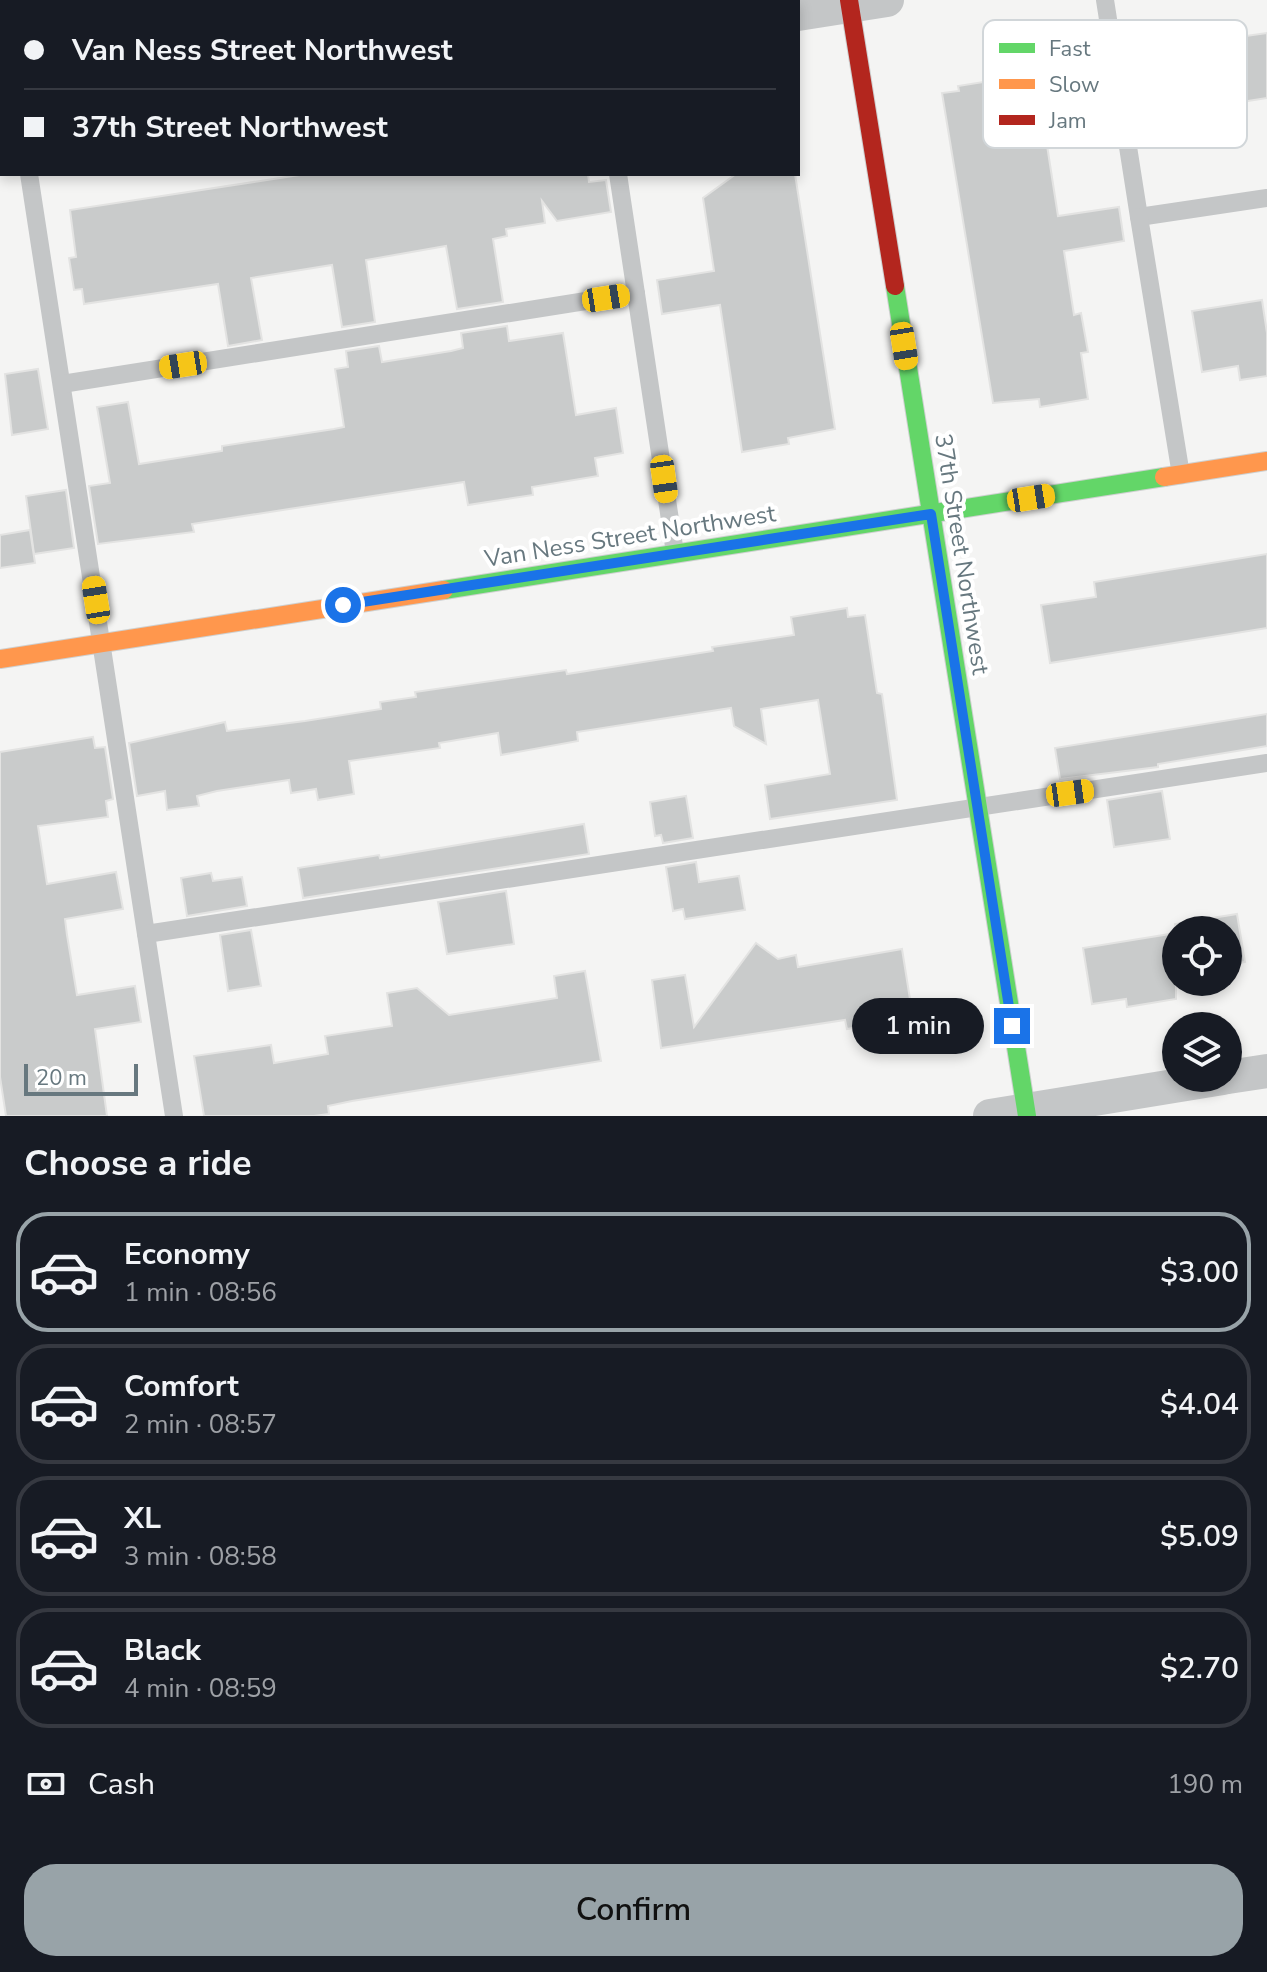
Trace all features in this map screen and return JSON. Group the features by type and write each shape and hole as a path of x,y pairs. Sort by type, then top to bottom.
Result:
{"main road":[{"name":"37th Street Northwest","path":"850,3 1026,1113"},
{"name":"Van Ness Street Northwest","path":"0,659 1267,461"}],"street":[{"path":"800,14 850,3 887,0"},
{"path":"1242,1075 1267,1071"},
{"path":"990,1116 1026,1113 1162,1089"}],"lane":[{"path":"1105,0 1108,20"},
{"path":"1128,148 1181,475"},
{"path":"29,176 174,1116"},
{"path":"618,176 675,553"},
{"path":"1139,217 1267,198"},
{"path":"62,384 636,293"},
{"path":"146,934 1267,763"}],"building":[{"path":"1267,33 1267,98 1247,101 1247,36"},
{"path":"983,82 983,148 1047,148 1058,216 1119,207 1124,241 1064,251 1074,315 1081,313 1088,352 1081,353 1088,399 1040,407 1039,399 993,403 942,93 959,91 958,86"},
{"path":"293,176 588,176 589,182 606,180 611,212 557,221 542,201 545,223 506,229 507,236 493,239 503,302 457,309 446,246 366,260 375,322 342,327 332,265 251,278 262,340 228,346 218,284 84,304 82,289 74,290 69,258 76,257 70,210"},
{"path":"733,176 795,176 835,429 788,438 789,444 742,452 720,305 662,314 657,280 714,271 703,198"},
{"path":"1262,300 1267,333 1267,376 1240,380 1238,366 1202,372 1192,311"},
{"path":"507,326 509,341 563,333 576,415 616,408 623,453 595,458 598,476 532,487 533,495 468,505 464,482 192,524 194,532 98,544 89,486 110,483 97,407 128,402 139,464 222,451 222,446 334,429 344,427 335,369 348,367 346,351 379,346 382,362 463,348 461,333"},
{"path":"38,369 48,429 12,435 5,374"},
{"path":"66,490 74,548 34,554 26,496"},
{"path":"30,530 35,563 0,568 0,535"},
{"path":"1267,554 1267,628 1050,663 1041,605 1096,597 1094,582"},
{"path":"847,608 848,617 865,615 877,693 882,694 897,800 770,819 765,785 830,774 818,700 761,709 766,744 734,726 731,708 577,732 578,741 501,755 498,733 439,743 440,748 349,761 354,794 318,800 316,789 291,793 289,780 217,791 197,796 199,806 167,810 165,791 137,796 129,743 225,722 227,731 381,709 380,702 416,697 415,692 566,670 567,674 713,651 712,647 794,635 791,617"},
{"path":"1267,714 1267,746 1158,764 1158,767 1060,779 1055,748"},
{"path":"93,737 95,748 105,747 113,799 106,801 108,817 38,826 47,884 116,872 123,909 65,919 77,995 135,986 141,1022 95,1029 107,1116 6,1116 0,1077 0,752"},
{"path":"1162,791 1170,839 1114,847 1107,800"},
{"path":"686,796 693,838 663,843 661,835 655,836 650,802"},
{"path":"584,824 589,854 303,898 298,868 379,855 380,858"},
{"path":"696,862 699,882 739,876 745,910 685,919 683,909 673,911 666,867"},
{"path":"211,873 213,881 242,877 247,906 187,916 181,878"},
{"path":"506,891 514,944 447,954 438,902"},
{"path":"251,930 261,986 228,991 220,935"},
{"path":"1162,935 1162,996 1176,996 1176,999 1127,1007 1126,999 1092,1004 1083,948"},
{"path":"756,943 778,959 796,955 798,967 902,949 913,1018 847,1029 845,1020 661,1048 652,980 685,975 694,1027"},
{"path":"585,971 601,1061 352,1101 328,1106 329,1114 204,1116 194,1056 271,1045 274,1063 328,1054 325,1036 392,1026 387,993 417,988 449,1015 557,998 554,976"}],"traffic: fast":[{"path":"895,286 1027,1116"},
{"path":"444,590 1164,477"}],"traffic: slow":[{"path":"1164,477 1267,461"},
{"path":"0,659 444,590"}],"traffic: jam":[{"path":"849,0 895,286"}],"route":[{"path":"343,605 931,514 1012,1026"}]}
